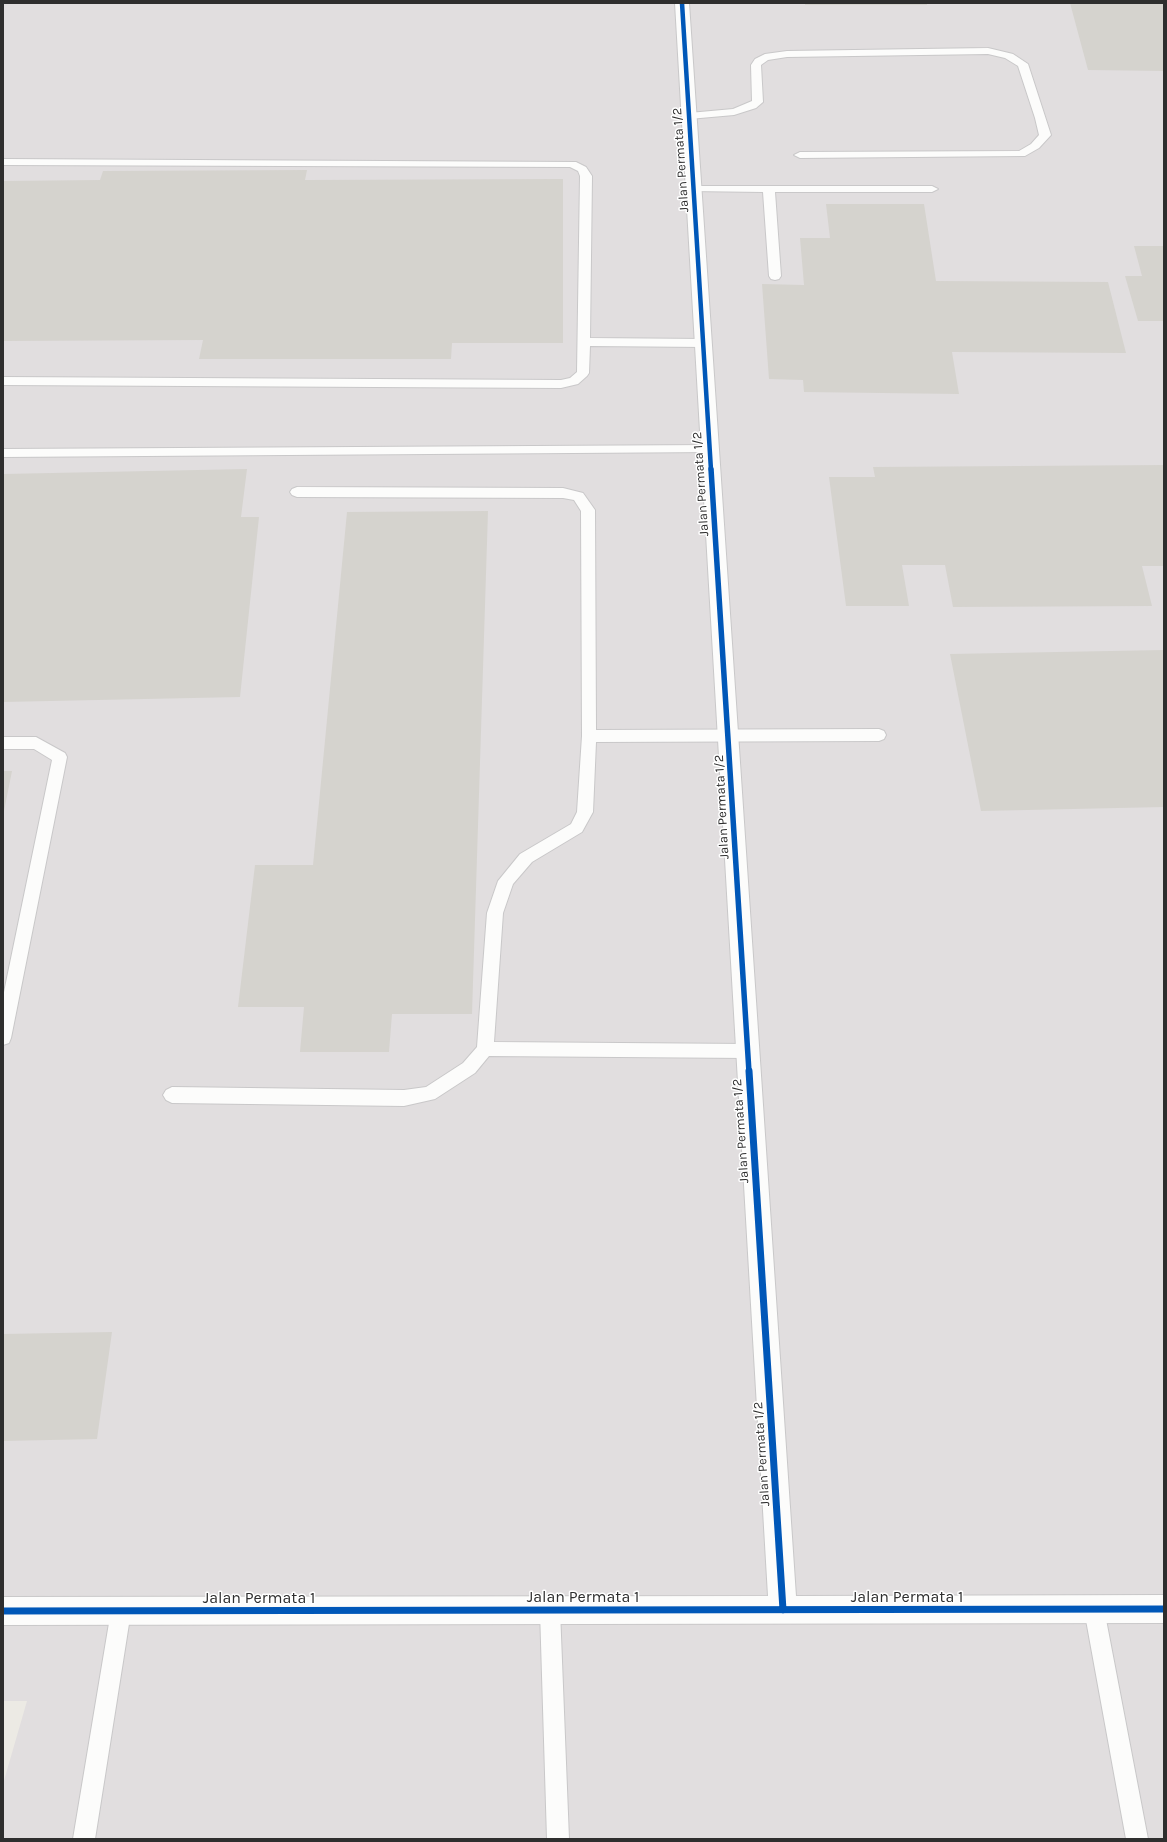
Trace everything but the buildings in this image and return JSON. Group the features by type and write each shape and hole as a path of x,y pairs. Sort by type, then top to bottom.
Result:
{"street":[{"name":"Jalan Permata 1/2","path":"682,3 783,1610"},
{"name":"Jalan Permata 1","path":"3,1611 1164,1609"}],"lane":[{"path":"689,116 734,112 752,106 758,102 756,65 765,57 787,54 988,51 1009,56 1023,64 1041,118 1045,135 1035,146 1021,154 800,155"},
{"path":"3,162 572,164 582,169 586,176 585,342 583,373 574,381 561,384 3,381"},
{"path":"694,189 932,189"},
{"path":"769,189 775,276"},
{"path":"585,342 704,343"},
{"path":"3,454 710,450"},
{"path":"172,1095 404,1098 429,1094 469,1068 485,1049 495,913 506,881 526,858 577,828 585,812 589,736 588,510 578,496 563,493 297,492"},
{"path":"589,736 879,735"},
{"path":"3,743 36,743 60,757 3,1038"},
{"path":"485,1049 747,1051"},
{"path":"1094,1609 1137,1839"},
{"path":"550,1610 558,1839"},
{"path":"84,1839 121,1611"}],"shaded area":[{"path":"3,3 1164,3 1164,1839 3,1839 3,1784 27,1701 3,1701"}],"cycle path":[{"path":"682,3 783,1610"},
{"path":"3,1611 1164,1609"}]}
